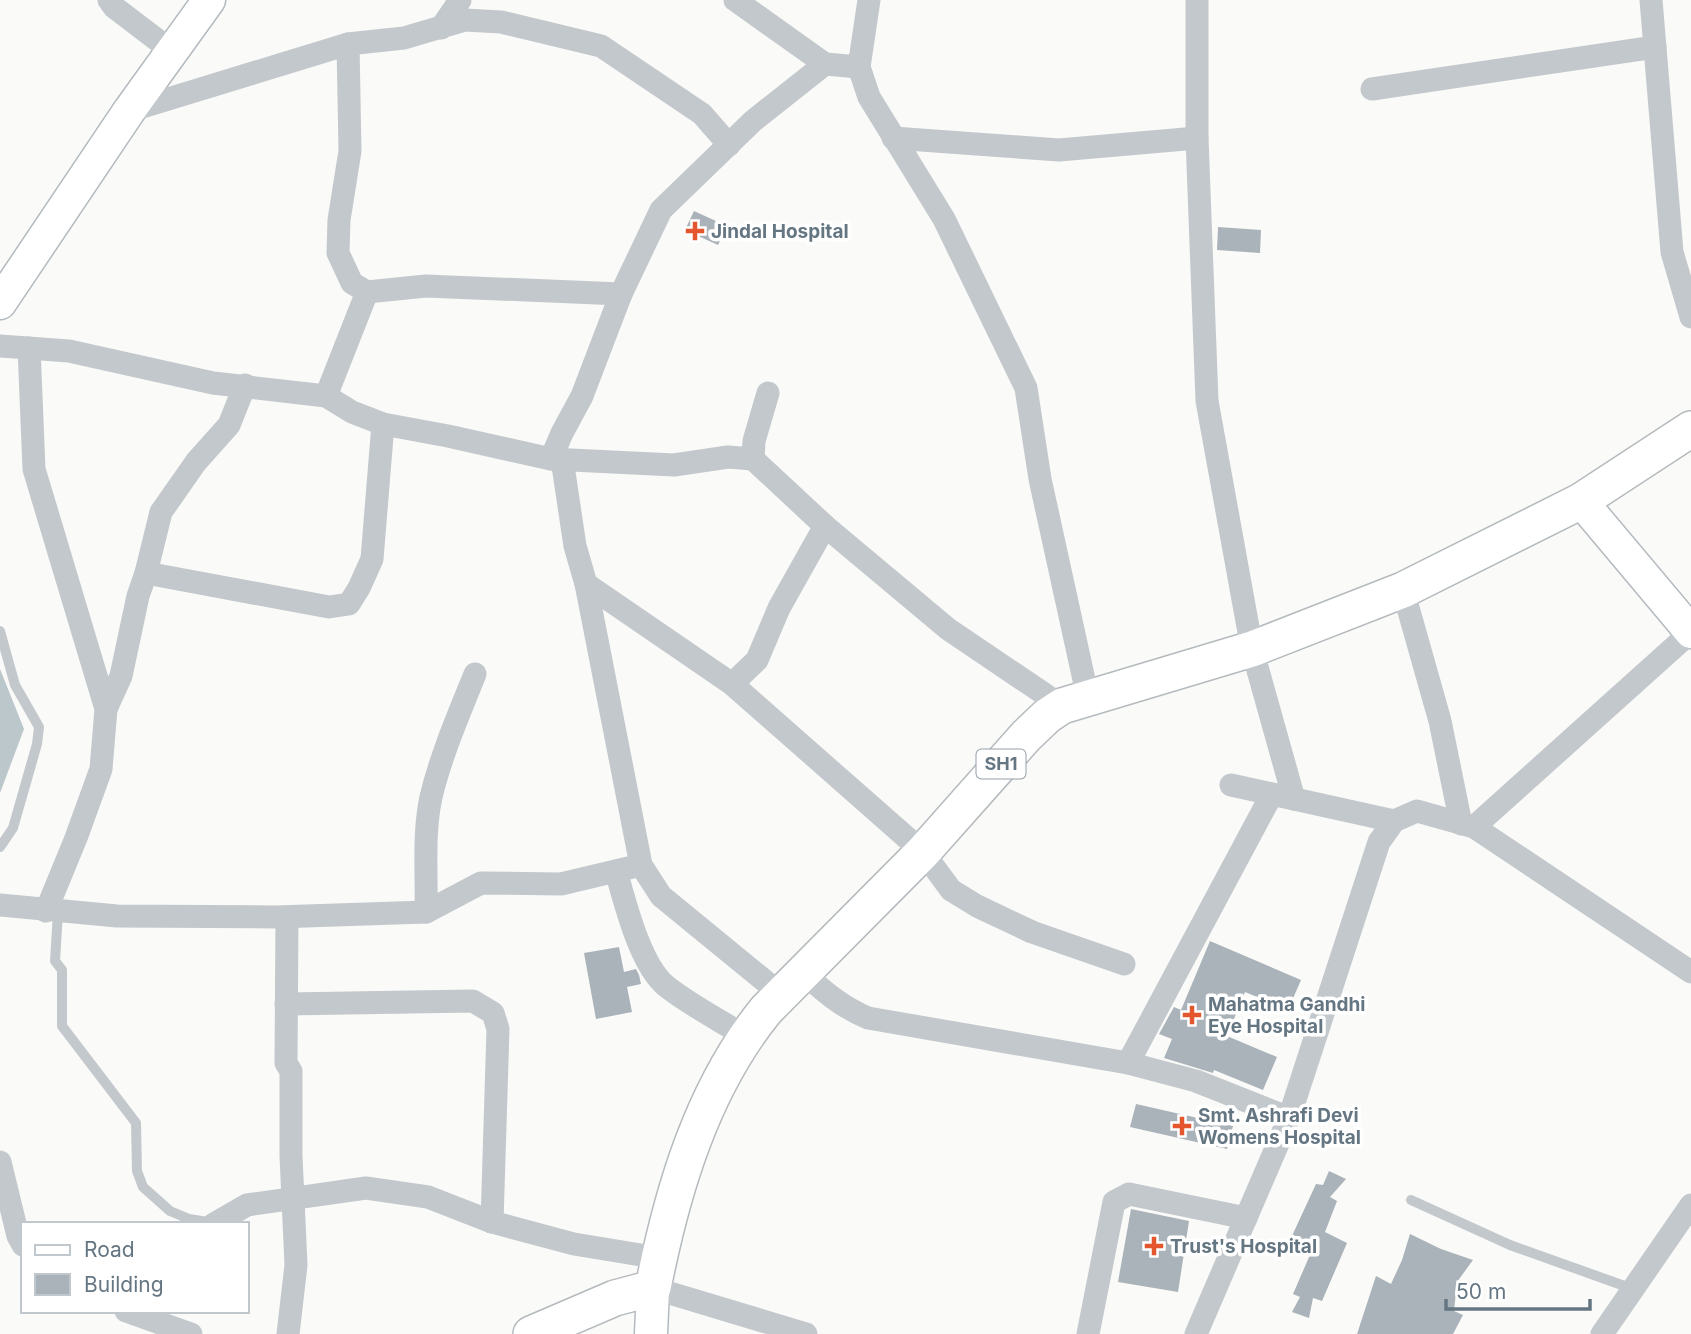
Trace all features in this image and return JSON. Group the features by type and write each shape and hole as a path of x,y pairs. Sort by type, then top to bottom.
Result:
{"main road":[{"name":"SH1","path":"656,1273 671,1206 707,1107 745,1036 766,1010 923,852 1046,716 1075,702 1252,649 1403,590 1581,501 1691,429"},
{"path":"531,1334 615,1298 656,1273"}],"street":[{"path":"109,0 114,7 173,51"},
{"path":"0,303 129,111 209,0"},
{"path":"440,28 460,0"},
{"path":"735,0 825,64 859,68"},
{"path":"869,0 859,68 869,97 944,219 1026,388 1075,702"},
{"path":"1128,1063 1283,797 1252,649 1207,401 1197,138 1197,0"},
{"path":"1651,0 1672,252 1691,317"},
{"path":"129,111 348,44 404,38 465,20 501,22 601,46 702,114 729,145"},
{"path":"348,44 350,151 339,220 338,253 352,283 367,292 426,286 621,294"},
{"path":"1372,89 1655,47"},
{"path":"825,64 753,121 661,210 621,294 556,459 586,584 642,865 661,896 793,984 830,998 868,1018 1128,1063 1196,1081 1289,1118"},
{"path":"893,138 1059,150 1197,138"},
{"path":"326,396 367,292"},
{"path":"0,346 69,351 213,383 326,396 352,412 383,424 556,459 674,465 728,457 753,459 825,526 948,629 1075,702"},
{"path":"29,348 34,469 106,709"},
{"path":"52,911 101,769 106,709 121,676 138,596 161,512 196,462 229,425 245,385"},
{"path":"753,459 754,441 768,393"},
{"path":"146,573 329,607 349,604 372,559 383,424"},
{"path":"1468,826 1691,632 1581,501"},
{"path":"732,684 757,660 779,608 825,526"},
{"path":"586,584 732,684 923,852 951,890 976,906 1032,932 1124,964"},
{"path":"1403,590 1468,826"},
{"path":"426,912 431,799 442,761 475,674"},
{"path":"1231,785 1394,821"},
{"path":"1196,1334 1289,1118 1379,842 1394,821 1417,811 1468,826 1691,972"},
{"path":"0,905 117,916 287,917 426,912 481,883 561,884 642,865"},
{"path":"616,871 635,933 648,961 664,984 745,1036"},
{"path":"287,917 286,1063 291,1070 291,1156 296,1265 288,1334"},
{"path":"286,1004 473,1001 494,1013 498,1029 492,1222"},
{"path":"0,1163 21,1241"},
{"path":"216,1222 247,1205 366,1188 429,1197 492,1222 574,1244 656,1273 806,1334"},
{"path":"1088,1334 1114,1202 1118,1198 1129,1194 1246,1217"},
{"path":"1602,1334 1691,1205"},
{"path":"651,1334 656,1273"},
{"path":"137,1313 166,1318 191,1334"}],"lane":[{"path":"0,631 15,685 39,727 37,744 13,828 0,847"},
{"path":"52,911 55,961 62,970 62,1026 136,1123 138,1171 143,1187 170,1211 189,1219 208,1222"},
{"path":"1411,1200 1510,1245 1633,1289"}],"shaded area":[{"path":"0,669 24,729 0,793"}],"building":[{"path":"694,211 727,226 718,245 685,230"},
{"path":"1218,227 1261,230 1260,253 1217,250"},
{"name":"Mahatma Gandhi Eye Hospital","path":"1210,941 1301,980 1288,1010 1245,992 1227,1036 1277,1057 1263,1090 1214,1070 1213,1073 1164,1058 1172,1039 1159,1034 1174,1007 1181,1010"},
{"path":"619,947 624,972 636,969 641,984 627,987 632,1012 596,1019 584,953"},
{"name":"Smt. Ashrafi Devi Womens Hospital","path":"1136,1104 1233,1126 1227,1149 1130,1127"},
{"path":"1329,1171 1346,1179 1330,1197 1337,1201 1325,1232 1347,1243 1322,1301 1313,1298 1309,1318 1292,1312 1300,1297 1293,1294 1313,1248 1291,1238 1316,1184 1323,1185"},
{"name":"Trust's Hospital","path":"1131,1209 1189,1221 1178,1292 1118,1282"},
{"path":"1410,1234 1473,1260 1457,1282 1454,1311 1463,1315 1453,1334 1357,1334 1376,1276 1391,1284"}],"place":[{"name":"Jindal Hospital","path":"695,231"},
{"name":"Mahatma Gandhi Eye Hospital","path":"1192,1015"},
{"name":"Smt. Ashrafi Devi Womens Hospital","path":"1182,1126"},
{"name":"Trust's Hospital","path":"1154,1246"}]}
